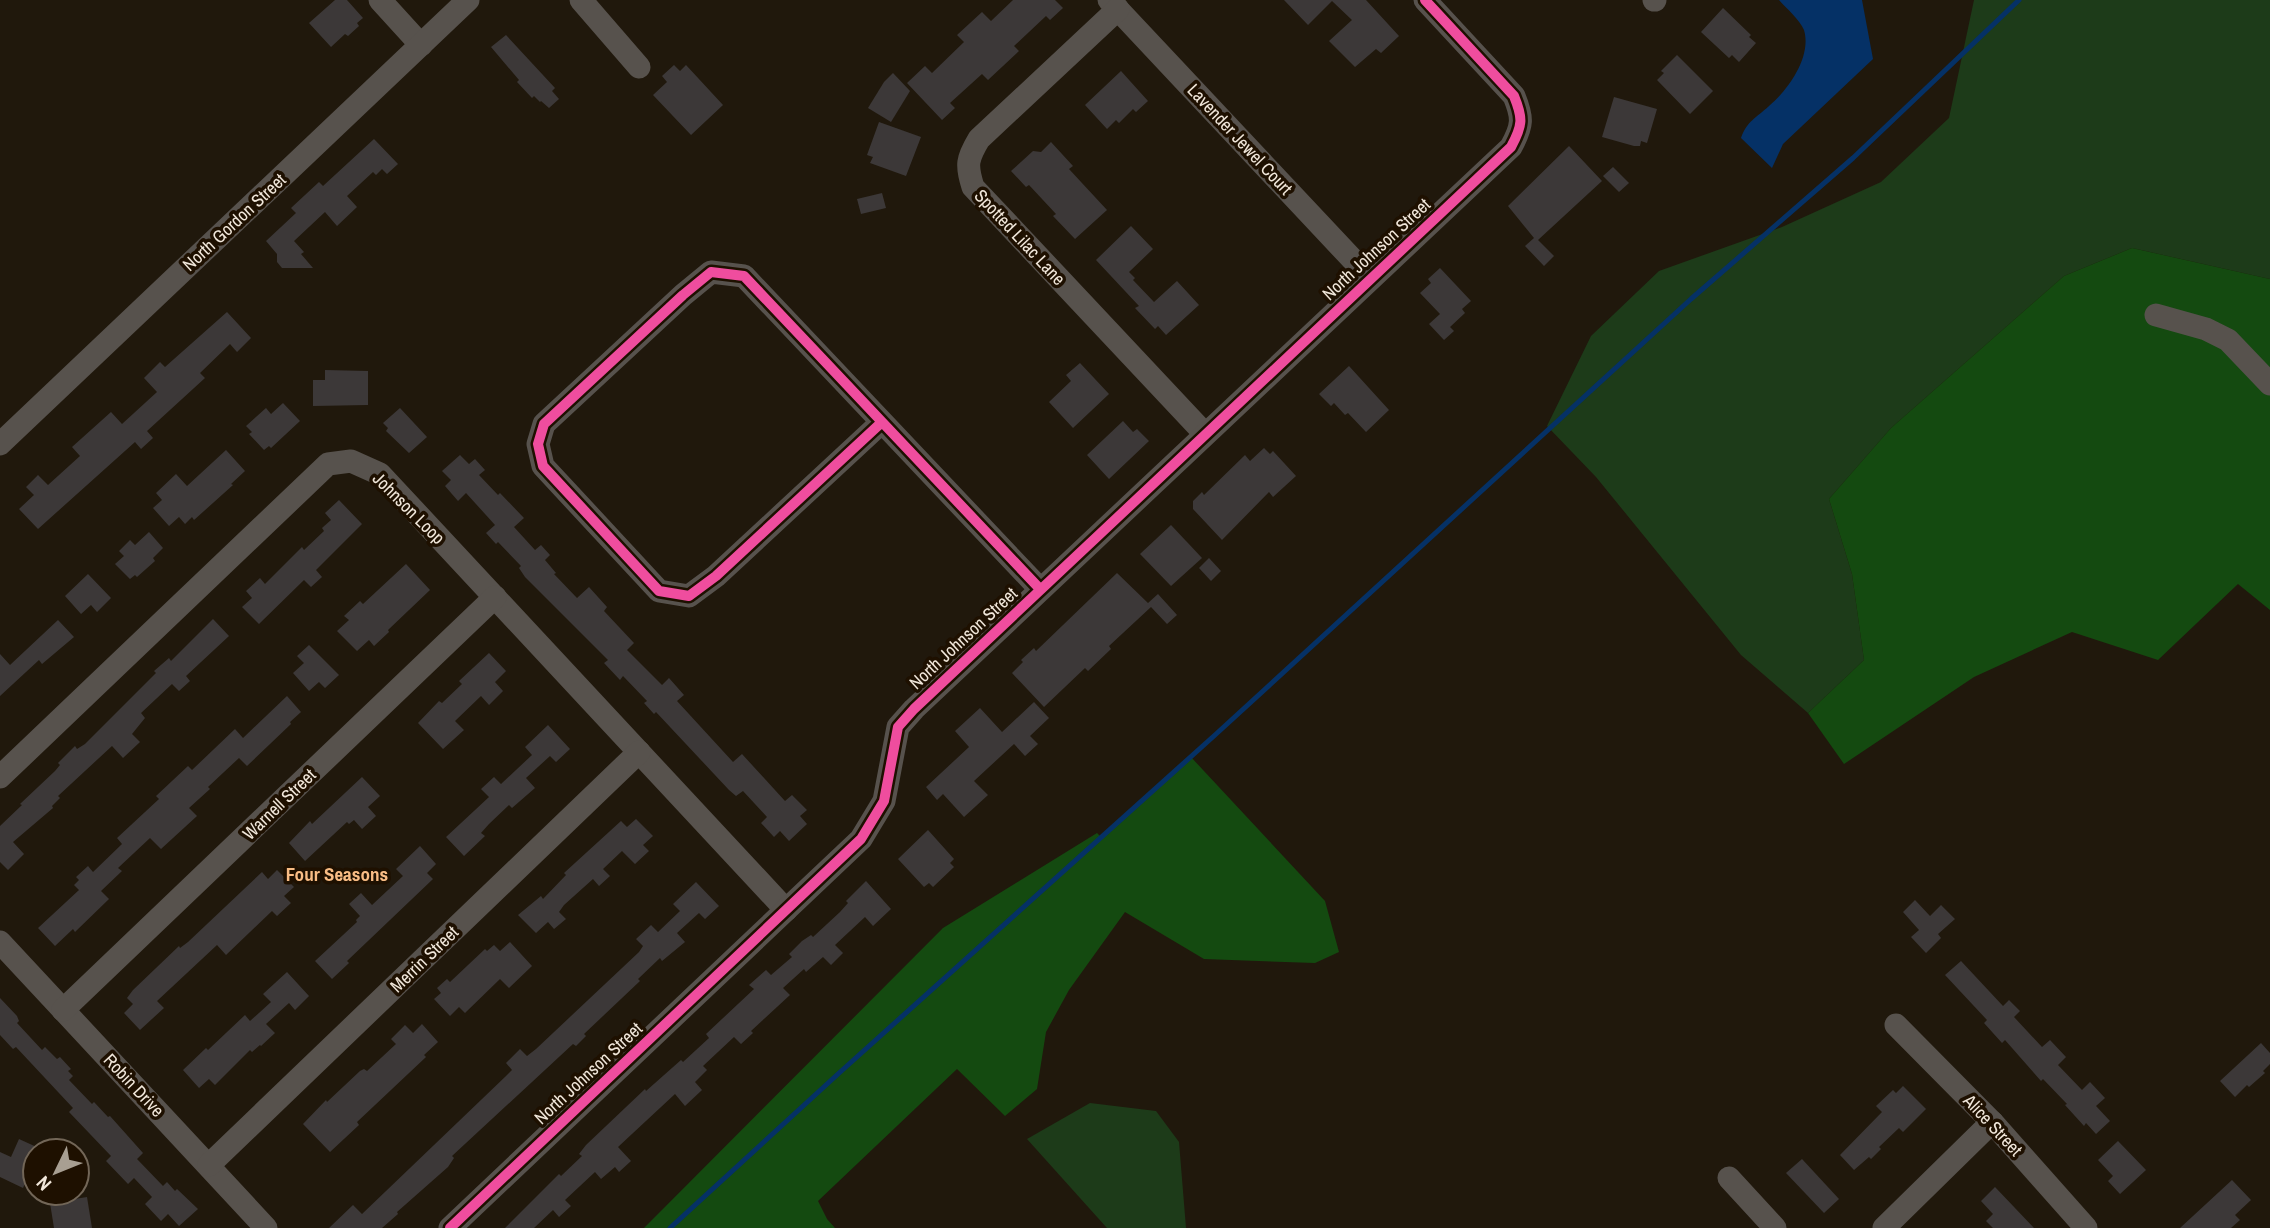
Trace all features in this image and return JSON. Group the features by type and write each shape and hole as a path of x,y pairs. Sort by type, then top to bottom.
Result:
{"street":[{"path":"380,0 421,45"},
{"name":"North Gordon Street","path":"0,444 468,0"},
{"path":"581,0 639,67"},
{"name":"North Johnson Street","path":"450,1228 861,839 884,801 898,727 914,709 1511,147 1520,131 1522,115 1514,96 1425,0"},
{"name":"Lavender Jewel Court","path":"1113,4 1370,278"},
{"name":"Spotted Lilac Lane","path":"1113,4 979,139 968,157 968,172 973,187 1205,434"},
{"path":"882,422 716,576 689,596 659,590 543,466 538,444 544,424 711,272 744,276 1040,589"},
{"path":"2156,315 2206,329 2228,340 2270,384"},
{"name":"Johnson Loop","path":"0,777 328,464 352,461 380,474 786,910"},
{"name":"Warnell Street","path":"63,1010 495,597"},
{"name":"Merrin Street","path":"209,1165 639,752"},
{"name":"Robin Drive","path":"0,942 266,1228"},
{"name":"Alice Street","path":"1896,1025 1992,1122 2086,1228"},
{"path":"1884,1228 1992,1122"},
{"path":"1729,1178 1775,1228"}],"green space":[{"path":"1974,0 2270,0 2270,279 2132,248 2064,276 1891,428 1829,499 1852,574 1864,660 1808,713 1741,655 1596,477 1547,426 1591,336 1659,271 1782,227 1881,182 1949,118"},
{"path":"2132,248 2270,279 2270,610 2238,584 2158,660 2072,632 1974,677 1844,764 1808,713 1864,660 1852,574 1829,499 1891,428 2064,276"},
{"path":"1190,756 1325,901 1339,952 1315,963 1204,959 1125,912 1069,990 1046,1032 1037,1089 1005,1116 957,1069 818,1201 835,1228 644,1228 943,928 1097,833 1102,838"},
{"path":"1090,1103 1156,1111 1179,1142 1186,1228 1107,1228 1027,1139"}],"water":[{"path":"1779,0 1862,0 1873,59 1783,144 1772,168 1741,138 1749,124 1791,82 1805,51 1804,30"}],"building":[{"path":"335,0 347,0 363,18 348,36 345,34 331,47 309,23"},
{"path":"1013,0 1055,0 1063,8 1050,20 1046,16 1014,46 1019,51 988,80 982,74 950,103 955,108 942,120 907,83 925,66 932,73 964,42 957,35 982,12 991,21"},
{"path":"1284,0 1366,0 1399,36 1381,53 1376,49 1355,67 1329,41 1352,20 1332,1 1308,25"},
{"path":"1723,8 1756,43 1739,62 1732,55 1729,58 1701,32"},
{"path":"506,35 555,88 552,91 559,99 549,108 534,96 532,98 491,47"},
{"path":"1677,55 1713,91 1690,114 1657,80 1664,73 1661,71"},
{"path":"674,65 680,71 686,65 723,105 691,135 653,95 667,82 662,76"},
{"path":"1121,71 1148,101 1136,112 1133,109 1119,123 1116,120 1107,129 1085,105"},
{"path":"893,73 910,91 891,122 868,108"},
{"path":"1614,97 1657,109 1647,143 1641,141 1640,146 1634,146 1602,137"},
{"path":"879,122 921,137 906,176 870,163 873,157 867,155"},
{"path":"374,139 398,164 387,174 382,169 376,175 373,172 347,196 357,207 337,226 325,212 294,241 313,268 282,268 277,262 277,254 266,241 296,213 291,208 319,182 323,186"},
{"path":"1051,142 1073,166 1069,169 1107,210 1075,239 1029,185 1026,187 1011,171 1033,151 1041,152"},
{"path":"1569,146 1602,181 1538,240 1554,256 1544,266 1525,246 1534,238 1508,206"},
{"path":"1613,167 1629,183 1619,192 1603,176"},
{"path":"882,193 886,208 861,214 857,199"},
{"path":"1131,226 1153,249 1129,272 1135,278 1133,280 1154,302 1177,281 1199,305 1166,335 1158,326 1155,329 1135,308 1139,306 1096,260"},
{"path":"1440,268 1471,301 1462,309 1465,313 1450,327 1454,331 1444,340 1429,324 1440,314 1420,293 1431,283 1428,279"},
{"path":"227,312 251,338 237,352 230,344 200,373 205,378 147,431 153,438 141,449 135,442 38,529 19,509 34,495 26,487 38,475 48,485 80,456 72,447 111,412 122,424 157,392 144,378 160,362 165,367"},
{"path":"1080,363 1109,394 1073,428 1049,402 1071,381 1066,375"},
{"path":"1349,366 1389,410 1366,432 1348,413 1345,415 1334,403 1331,406 1319,394"},
{"path":"325,370 368,371 368,405 313,406 313,380 325,380"},
{"path":"283,403 300,421 271,448 269,446 264,450 249,434 252,432 246,426 266,408 271,414"},
{"path":"400,408 427,437 409,453 386,431 388,428 383,423"},
{"path":"1123,421 1133,432 1137,429 1149,441 1109,479 1087,455"},
{"path":"1264,448 1270,454 1273,451 1296,476 1273,497 1269,492 1222,540 1193,509 1193,501 1202,492 1204,495 1245,455 1250,461"},
{"path":"226,450 245,471 194,520 192,517 185,524 179,517 169,526 153,508 162,500 156,493 176,474 187,486"},
{"path":"460,455 469,464 475,459 485,470 479,475 524,518 514,527 535,550 541,545 550,555 545,560 556,573 554,574 577,598 589,587 607,607 604,611 634,643 627,650 662,685 669,678 684,695 677,701 733,762 742,754 785,801 792,795 807,810 800,816 807,824 789,841 780,831 774,837 761,823 767,817 743,791 736,796 729,790 656,712 654,714 644,703 647,701 623,676 620,680 604,663 608,660 525,577 519,568 521,566 498,542 496,544 486,533 495,525 466,493 458,501 445,486 451,480 442,471"},
{"path":"339,500 362,524 316,570 322,577 311,587 304,580 259,624 242,607 252,598 246,591 260,578 265,584 302,547 304,550 324,531 322,528 331,520 325,513"},
{"path":"1171,525 1202,558 1171,586 1140,554"},
{"path":"149,532 163,548 153,558 155,561 137,577 135,575 130,579 115,564 124,556 119,551 130,540 135,545"},
{"path":"1209,558 1221,571 1211,581 1199,568"},
{"path":"406,564 430,590 374,646 369,640 357,651 337,631 349,620 344,616 360,601 363,604"},
{"path":"1117,573 1148,603 1158,594 1177,615 1167,624 1151,607 1109,646 1111,649 1088,671 1085,668 1044,707 1012,673 1023,662 1021,660 1034,648 1036,651"},
{"path":"88,574 111,598 97,612 91,605 81,614 65,596"},
{"path":"213,619 229,636 186,676 190,681 179,691 172,684 141,713 145,718 132,734 140,742 123,758 112,746 58,796 60,798 53,808 13,842 24,854 8,870 0,862 0,826 55,771 60,765 58,763 75,746 77,749 85,744 156,673 154,671 169,658 171,661"},
{"path":"58,620 74,637 42,664 39,660 0,696 0,654 10,665"},
{"path":"309,645 339,675 325,688 319,682 309,691 293,673 304,663 297,656"},
{"path":"489,653 506,671 495,682 503,691 489,705 481,696 455,721 464,730 443,749 418,723 439,701 442,703 462,684 459,681"},
{"path":"287,696 301,712 291,724 247,766 239,758 208,787 210,789 189,808 197,816 161,849 150,838 118,868 122,871 101,891 109,899 75,932 73,929 55,946 38,928 79,890 74,885 79,880 76,877 88,866 93,872 122,844 117,838 159,799 156,796 188,766 192,770 235,729 243,738"},
{"path":"1034,702 1049,718 1030,736 1038,744 1025,756 1014,744 974,781 988,795 964,817 943,794 937,800 926,787 969,747 955,731 980,708 1002,732"},
{"path":"548,725 570,749 556,762 550,756 526,778 535,788 512,808 509,805 489,824 481,833 485,836 464,856 446,837 489,797 481,789 494,777 501,784 532,755 525,747"},
{"path":"362,777 380,796 368,807 376,816 362,829 354,820 349,824 347,822 305,861 289,843 310,821 312,824"},
{"path":"636,819 653,836 643,845 649,851 635,864 622,851 603,869 610,876 599,886 593,879 564,905 559,912 566,919 554,929 548,922 536,933 518,915 541,896 543,899 566,875 564,873 621,821 627,827"},
{"path":"928,830 954,859 950,863 954,867 933,887 929,883 924,887 898,859"},
{"path":"420,846 436,864 427,873 433,879 347,961 349,963 332,979 315,961 357,922 360,916 349,904 361,893 372,905 403,876 396,869"},
{"path":"277,870 294,887 284,896 291,903 277,916 272,911 226,955 217,945 157,1001 164,1008 140,1030 124,1013 133,1004 127,998 133,990 262,872 268,879"},
{"path":"866,881 891,909 873,926 865,917 835,945 843,953 831,965 823,957 806,972 804,969 783,988 790,995 751,1031 753,1033 741,1044 734,1037 703,1066 707,1070 695,1082 702,1090 685,1106 675,1094 618,1147 631,1161 619,1172 615,1167 601,1179 595,1172 565,1200 571,1206 559,1217 553,1210 534,1228 505,1228 559,1174 561,1176 582,1156 579,1154 586,1145 645,1089 646,1091 681,1060 683,1062 709,1038 706,1034 754,989 749,985 766,970 771,975 792,957 789,954 802,941 811,935 813,937 840,912 848,903 846,901"},
{"path":"696,882 719,906 705,919 699,913 677,933 685,942 662,961 660,958 638,979 640,981 584,1034 586,1036 576,1046 573,1044 452,1156 454,1158 448,1167 382,1228 329,1228 353,1205 362,1214 512,1070 506,1063 520,1049 527,1056 536,1049 639,952 643,946 636,939 651,925 658,932 680,911 673,904"},
{"path":"1915,900 1930,916 1941,905 1955,919 1938,934 1941,938 1926,953 1911,937 1919,930 1903,912"},
{"path":"510,942 532,966 509,988 500,979 465,1013 459,1007 450,1016 434,999 441,993 437,988 447,979 450,982 485,949 487,951 494,945 500,951"},
{"path":"1961,961 2003,1006 2009,1000 2020,1011 2014,1017 2042,1047 2050,1040 2066,1057 2058,1065 2082,1090 2090,1082 2105,1098 2096,1106 2110,1121 2096,1134 2086,1123 2084,1126 2065,1105 2067,1104 2043,1079 2041,1081 2005,1040 2002,1043 1984,1023 1987,1020 1945,975"},
{"path":"287,972 309,996 295,1010 289,1003 266,1024 275,1033 261,1046 252,1052 250,1050 215,1085 209,1079 199,1088 183,1070 245,1015 250,1021 271,1002 263,994"},
{"path":"0,998 17,1016 17,1023 42,1050 45,1047 71,1069 68,1071 73,1076 69,1080 92,1104 94,1102 110,1116 143,1153 137,1159 163,1186 167,1182 198,1209 179,1226 168,1214 161,1221 145,1204 152,1197 134,1178 128,1184 106,1161 111,1156 69,1112 73,1108 16,1047 13,1049 0,1035"},
{"path":"422,1024 438,1042 330,1152 303,1124 326,1100 327,1102 360,1071 367,1071 396,1044 391,1039 405,1025 413,1033"},
{"path":"2261,1043 2270,1053 2270,1064 2263,1071 2265,1073 2235,1097 2220,1081"},
{"path":"1903,1086 1926,1109 1903,1132 1899,1128 1879,1147 1881,1149 1871,1159 1869,1157 1854,1170 1840,1155 1882,1112 1876,1106 1893,1090 1896,1093"},
{"path":"19,1139 21,1140 21,1187 0,1177 0,1152 11,1157"},
{"path":"2118,1141 2146,1170 2120,1194 2108,1181 2113,1176 2098,1160"},
{"path":"1802,1159 1839,1199 1824,1213 1786,1173"},
{"path":"2232,1180 2251,1200 2235,1215 2240,1220 2231,1228 2180,1228"},
{"path":"1995,1187 2034,1228 1993,1228 1986,1221 1993,1214 1981,1201"},
{"path":"51,1207 89,1207 92,1228 54,1228"}],"waterway":[{"path":"670,1228 1215,735 1691,299 1853,158 2019,0"}],"cycle path":[{"path":"450,1228 861,839 884,801 898,727 914,709 1511,147 1520,122 1514,96 1425,0"},
{"path":"882,422 716,576 689,596 659,591 543,466 538,444 544,424 711,272 744,276 1040,589"}],"district":[{"name":"Four Seasons","path":"337,874"}]}
